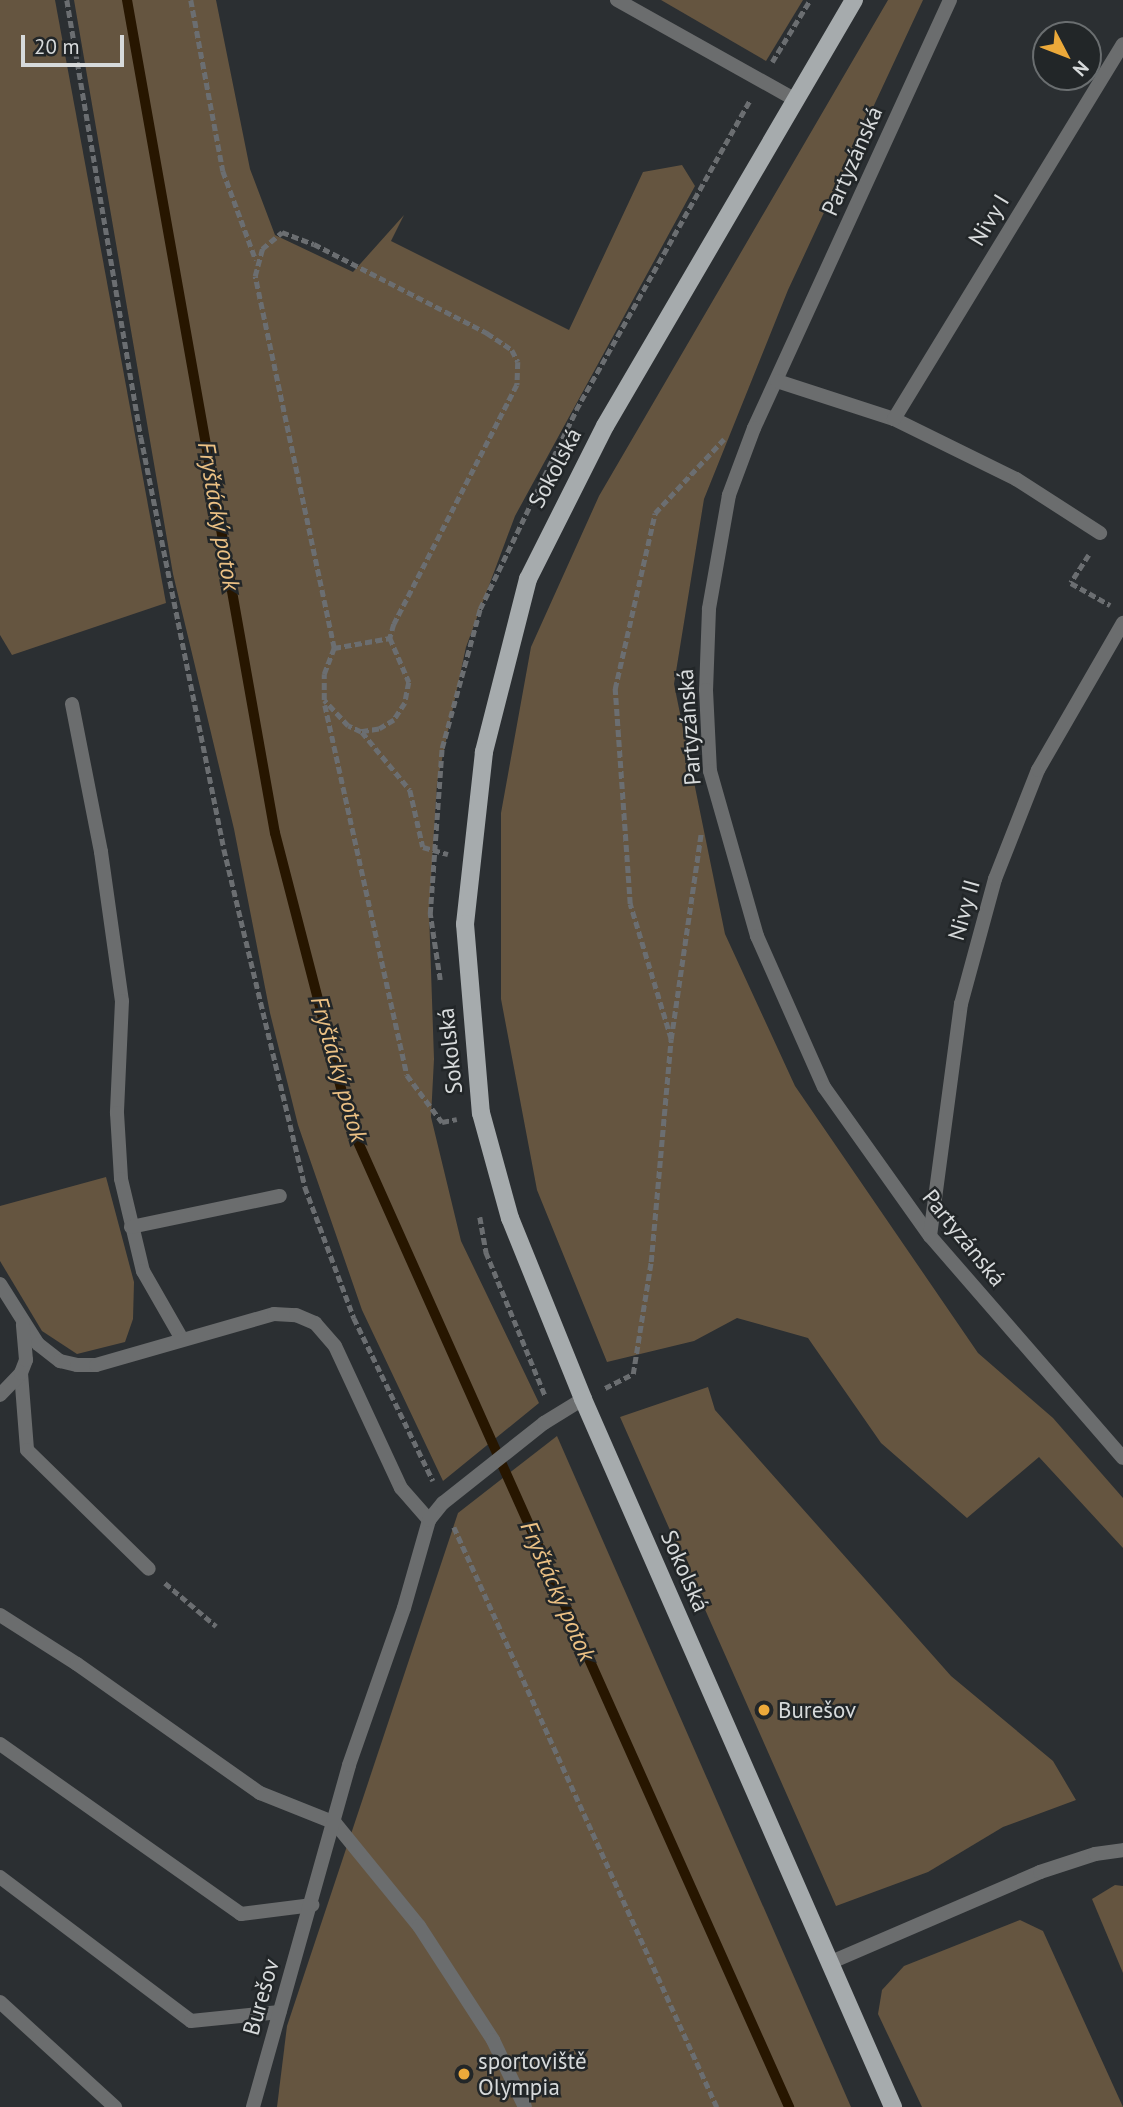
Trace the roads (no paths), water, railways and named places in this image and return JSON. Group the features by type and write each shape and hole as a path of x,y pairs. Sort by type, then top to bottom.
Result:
{"main road":[{"name":"Sokolská","path":"854,0 605,426 533,569 511,637 484,752 470,859 465,925 467,985 481,1113 510,1218 583,1399 893,2107"}],"street":[{"path":"617,0 762,78 794,99"},
{"name":"Partyzánská","path":"950,0 754,428 729,495 709,609 705,690 710,771 757,936 824,1087 930,1236 1123,1458"},
{"name":"Nivy I","path":"894,419 1123,44"},
{"path":"777,380 894,419 1016,479 1100,533"},
{"name":"Nivy II","path":"930,1236 961,1004 995,879 1038,770 1123,622"},
{"path":"72,704 102,852 122,1001 117,1113 121,1179 144,1271 182,1339"},
{"path":"131,1227 280,1196"},
{"path":"0,1284 23,1322 49,1354 76,1365 96,1365 274,1314 296,1315 315,1323 335,1346 401,1488 429,1520"},
{"path":"0,1395 21,1373 26,1360 23,1322"},
{"path":"21,1373 27,1450 149,1569"},
{"name":"Burešov","path":"253,2107 312,1905 349,1765 404,1608 429,1520 447,1499 549,1419 583,1399"},
{"path":"0,1615 77,1664 260,1793 335,1823 419,1926 493,2040 525,2107"},
{"path":"0,1744 241,1914 312,1905"},
{"path":"830,1963 1040,1872 1095,1854 1123,1850"},
{"path":"0,1877 191,2021 280,2012"},
{"path":"0,2002 115,2107"}],"waterway":[{"name":"Fryštácký potok","path":"127,0 275,833 350,1124 789,2107"}],"place":[{"name":"Burešov","path":"764,1710"},
{"name":"sportoviště Olympia","path":"464,2074"}]}
